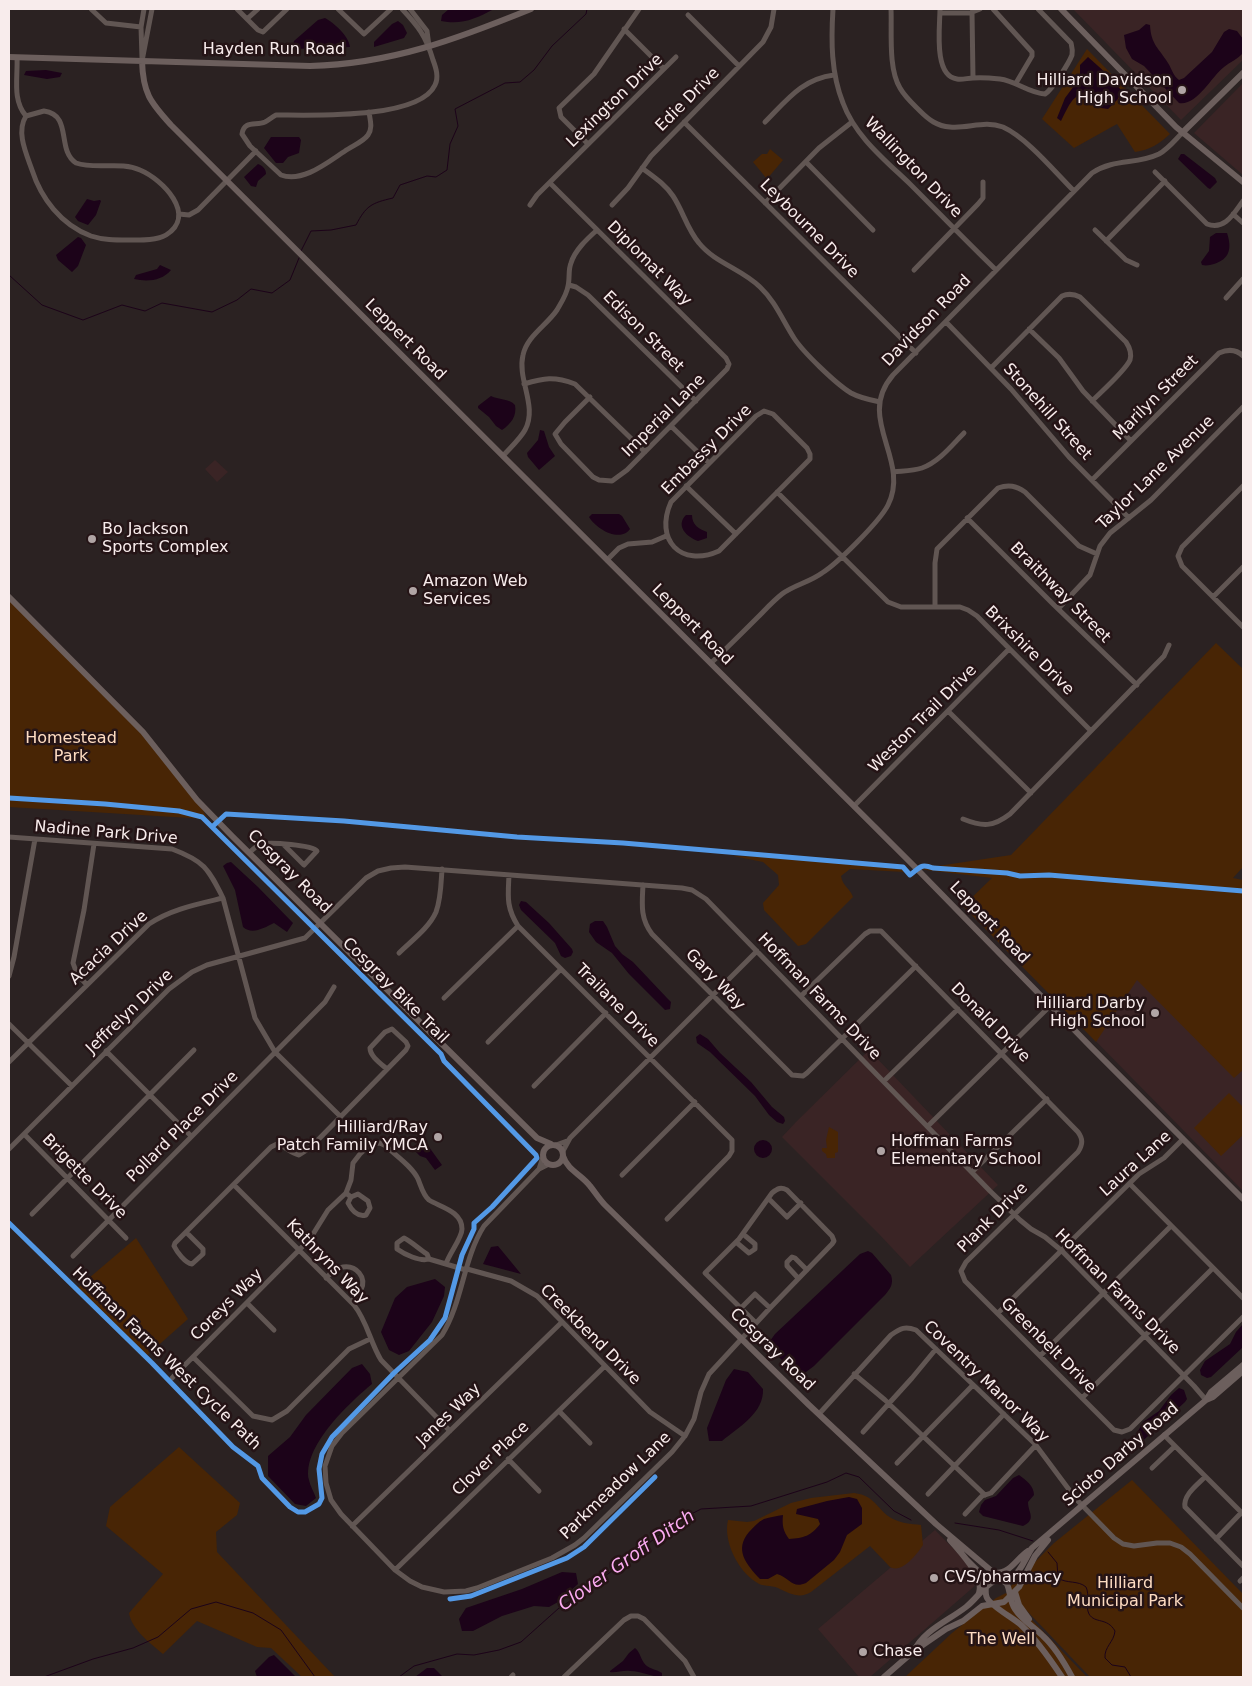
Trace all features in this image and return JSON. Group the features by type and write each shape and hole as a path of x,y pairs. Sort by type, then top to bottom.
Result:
{"main road":[{"name":"Hayden Run Road","path":"9,57 327,66 381,60 486,28 530,9"},
{"path":"1061,9 1182,133 1243,182"},
{"name":"Leppert Road","path":"142,61 144,84 150,100 171,125 712,663 1243,1199"},
{"name":"Davidson Road","path":"1182,133 1243,74"},
{"name":"Cosgray Road","path":"9,597 143,732 197,800 249,853 537,1138 553,1145"},
{"name":"Cosgray Road","path":"537,1138 543,1154"},
{"path":"553,1145 563,1154 561,1161 552,1164 543,1154 546,1147 553,1145"},
{"name":"Cosgray Road","path":"563,1154 570,1169 591,1186 593,1191 741,1340 936,1524 1004,1582 1009,1588 1009,1597 1016,1611 1053,1647 1072,1677"},
{"name":"Cosgray Road","path":"552,1164 560,1166 593,1191"},
{"name":"Scioto Darby Road","path":"995,1574 1007,1571 1020,1556 1084,1506 1206,1400 1211,1392 1243,1365"},
{"name":"Scioto Darby Road","path":"1206,1400 1213,1397 1243,1372"},
{"name":"Cosgray Road","path":"936,1524 986,1579 986,1595 993,1603"},
{"name":"Scioto Darby Road","path":"884,1677 914,1651 946,1629 982,1606 993,1603 1000,1604 1015,1592 1035,1556 1055,1530"},
{"name":"Scioto Darby Road","path":"914,1651 917,1645 932,1630 976,1598 987,1587 996,1581 1004,1582 1017,1572 1032,1548"},
{"name":"Cosgray Road","path":"967,1560 980,1582 980,1591 976,1598"},
{"name":"Cosgray Road","path":"1015,1592 1016,1598 1030,1623"},
{"path":"993,1603 1026,1629 1062,1677"}],"street":[{"path":"91,9 106,23 141,27"},
{"path":"142,61 140,49 144,9"},
{"path":"142,61 152,9"},
{"path":"237,9 258,30 263,32 287,9"},
{"path":"247,20 258,9"},
{"path":"338,9 364,34 391,9"},
{"path":"402,9 420,28 429,46"},
{"path":"369,112 370,130 366,137 324,165 303,174 288,177 282,176 256,151 242,134 249,124 267,121 276,115 353,115 419,101 431,92 438,76 429,46 427,30 410,9"},
{"path":"588,144 561,117 560,108 594,74 639,9"},
{"name":"Edie Drive","path":"612,205 651,156 768,35 774,9"},
{"name":"Wallington Drive","path":"833,9 834,75 843,104 852,122 872,147 996,270"},
{"path":"891,9 894,72 899,87 929,120 947,127 979,124 993,125 1013,132 1074,191"},
{"path":"980,9 972,12 940,11 940,59 942,68 952,77 958,79 1002,80 1045,94 1056,81 1071,57 1073,50 1071,43 1038,9"},
{"path":"993,9 1032,52 1032,56 1016,83"},
{"path":"972,12 973,78"},
{"path":"688,15 739,66"},
{"path":"624,29 664,69"},
{"name":"Lexington Drive","path":"530,205 537,195 676,57"},
{"path":"17,58 17,97 21,110 26,116"},
{"path":"765,122 807,82 834,75"},
{"path":"44,111 56,115 61,124 68,156 76,163 128,166 149,175 171,193 179,214 174,227 160,238 136,240 106,239 90,235 66,222 50,205 34,177 26,154 21,130 22,121 26,116 44,111"},
{"name":"Leybourne Drive","path":"684,122 916,353"},
{"path":"765,203 831,138 852,122"},
{"name":"Davidson Road","path":"712,663 780,596 824,572 842,557 884,512 892,497 894,472 881,427 880,402 890,380 1092,173 1101,167 1113,163 1140,160 1156,155 1182,133"},
{"path":"179,214 189,214 198,210 256,151"},
{"path":"806,162 873,230"},
{"path":"642,168 664,184 674,197 698,242 708,253 762,288 795,340 840,385 852,394 880,402"},
{"path":"1155,172 1207,224 1220,226 1227,221 1243,201"},
{"path":"914,270 983,198 984,182"},
{"path":"1106,241 1165,182"},
{"name":"Diplomat Way","path":"550,183 726,358 729,364"},
{"path":"1233,214 1243,222"},
{"path":"503,456 525,430 529,419 530,408 521,365 524,349 530,339 554,313 568,285 571,262 575,254 597,230"},
{"path":"1095,230 1126,260 1137,265"},
{"path":"1226,298 1243,278"},
{"name":"Edison Street","path":"568,285 588,294 696,401"},
{"path":"991,368 1062,296 1072,294 1080,297 1126,342 1130,350 1129,362 1092,401"},
{"name":"Stonehill Street","path":"946,322 1011,389 1069,457 1129,518"},
{"path":"1029,329 1059,358 1092,401 1131,441"},
{"name":"Marilyn Street","path":"1092,480 1219,353 1226,350 1234,350 1243,356"},
{"name":"Imperial Lane","path":"590,397 564,422 556,434 561,444 593,476 599,480 612,481 627,470 728,369 729,364"},
{"path":"524,384 551,378 562,379 575,384 645,452"},
{"name":"Taylor Lane Avenue","path":"1058,609 1090,575 1104,539 1151,500 1243,407"},
{"name":"Embassy Drive","path":"666,536 665,514 670,502 764,410 773,414 807,448 810,454 807,463 777,492"},
{"path":"671,426 709,463"},
{"path":"894,472 915,470 928,465 940,457 964,433"},
{"path":"935,606 935,563 937,550 991,493 1005,485 1016,487 1025,492 1079,546 1097,554"},
{"path":"686,486 736,534"},
{"path":"1243,486 1182,547 1178,556 1182,566 1243,627"},
{"path":"607,560 619,548 628,544 652,542 666,536 684,554 695,557 707,556 719,551 777,492"},
{"name":"Brixshire Drive","path":"777,492 888,602 909,608 952,606 968,610 977,616 1091,731"},
{"name":"Braithway Street","path":"967,518 1137,685"},
{"path":"1213,597 1243,567"},
{"path":"963,819 978,825 991,824 999,822 1010,814 1137,685 1164,656 1169,645"},
{"name":"Weston Trail Drive","path":"854,806 1010,649"},
{"path":"948,710 1031,792"},
{"name":"Nadine Park Drive","path":"9,837 172,849 192,857 204,866 223,898 255,1018 275,1052 340,1116"},
{"path":"9,976 35,839"},
{"path":"87,985 77,974 73,963 84,910 94,844"},
{"path":"249,853 260,845 284,845 313,847 317,851 304,865 284,845"},
{"name":"Hoffman Farms Drive","path":"321,923 361,883 378,871 391,868 405,867 509,874 692,890 706,899 1014,1214 1031,1229 1045,1237 1062,1251 1185,1376 1206,1400"},
{"path":"399,953 428,924 435,914 439,903 442,870"},
{"name":"Trailane Drive","path":"509,874 508,897 510,913 518,926 729,1136 733,1145 729,1156 666,1219"},
{"name":"Gary Way","path":"643,885 642,916 647,926 787,1072 797,1076 808,1072 842,1039"},
{"name":"Acacia Drive","path":"9,1062 156,919 180,909 223,898"},
{"name":"Jeffrelyn Drive","path":"9,1149 106,1051 180,980 207,965 304,938 321,923"},
{"path":"444,998 518,926"},
{"name":"Donald Drive","path":"801,996 865,934 876,930 885,934 1047,1099 1078,1132 1082,1140"},
{"path":"563,1154 567,1142 757,951"},
{"path":"842,1039 916,966"},
{"path":"488,1042 561,968"},
{"name":"Pollard Place Drive","path":"74,1256 325,1002 334,987"},
{"path":"928,1126 1050,1006"},
{"path":"884,1081 958,1008"},
{"path":"534,1086 606,1013"},
{"path":"9,1024 72,1086"},
{"path":"186,1232 204,1252 192,1264 188,1263 174,1246 175,1243 186,1232 234,1185 274,1145 281,1145 290,1152 299,1155 304,1153 386,1069 408,1046 392,1029 385,1032 370,1048 372,1055 386,1069"},
{"path":"32,1214 194,1050"},
{"path":"106,1051 191,1136"},
{"path":"972,1172 1047,1099"},
{"path":"622,1175 695,1102"},
{"name":"Brigette Drive","path":"24,1134 126,1238"},
{"name":"Laura Lane","path":"998,1313 1139,1174 1164,1158 1183,1139"},
{"name":"Plank Drive","path":"961,1271 966,1262 1078,1152 1082,1140"},
{"path":"553,1145 567,1142"},
{"path":"348,1195 358,1194 368,1201 370,1208 366,1215 358,1215 348,1203 348,1195 353,1163 371,1144 380,1143 386,1146 417,1178 429,1200 450,1210 461,1224 460,1237 450,1252 446,1264"},
{"path":"539,1169 543,1154"},
{"path":"399,1378 442,1335 450,1321 475,1242 484,1226 539,1169 552,1164"},
{"path":"1130,1184 1243,1298"},
{"name":"Kathryns Way","path":"234,1185 351,1302 362,1315 370,1339 381,1360 450,1431"},
{"path":"756,1323 705,1273 743,1234 776,1189 782,1188 787,1190 801,1204 787,1216 769,1199"},
{"name":"Coreys Way","path":"172,1378 300,1250 310,1239 328,1210 348,1195"},
{"name":"Parkmeadow Lane","path":"399,1378 342,1433 332,1446 325,1466 326,1483 331,1500 341,1514 395,1570 422,1587 439,1592 455,1592 477,1588 552,1558 584,1538 672,1452 685,1436 694,1419 701,1392 709,1374 832,1244 834,1240 832,1236 801,1204"},
{"path":"1040,1356 1171,1226"},
{"path":"736,1242 749,1253 755,1249 755,1244 743,1234"},
{"name":"Creekbend Drive","path":"429,1259 427,1254 414,1246 406,1238 397,1243 396,1248 399,1251 424,1261 429,1259 511,1281 537,1296 650,1412 685,1436"},
{"path":"798,1278 787,1266 787,1262 792,1257 796,1258 807,1270"},
{"path":"326,1278 335,1270 343,1267 353,1268 359,1272 362,1279 362,1289 351,1302"},
{"path":"1082,1398 1213,1268"},
{"name":"Greenbelt Drive","path":"961,1271 965,1281 1114,1430 1122,1432 1130,1429 1185,1376"},
{"path":"741,1308 755,1294 770,1308"},
{"path":"247,1303 274,1330"},
{"path":"1185,1376 1243,1317"},
{"name":"Janes Way","path":"352,1526 562,1322"},
{"name":"Coventry Manor Way","path":"854,1374 891,1335 906,1327 916,1330 1036,1445 1066,1486 1114,1538 1123,1544 1134,1546 1164,1542 1176,1545 1187,1551 1243,1608"},
{"path":"193,1357 248,1413 266,1420 278,1418 287,1411 349,1349 370,1339"},
{"path":"863,1432 936,1349"},
{"name":"Clover Place","path":"395,1570 605,1366"},
{"path":"819,1414 854,1374 985,1495"},
{"path":"897,1463 973,1385"},
{"path":"558,1411 590,1443"},
{"path":"928,1494 1004,1414"},
{"path":"1164,1436 1242,1514 1216,1539"},
{"path":"965,1514 985,1495 991,1493 1036,1445"},
{"path":"1152,1468 1174,1447"},
{"path":"508,1460 539,1491"},
{"path":"1205,1477 1188,1494 1184,1503 1185,1507 1243,1566"},
{"path":"564,1677 624,1620 631,1616 638,1616 650,1623 685,1661 694,1677"}],"shaded area":[{"path":"449,9 494,9 481,16 462,22 441,21 442,15"},
{"name":"Hilliard Davidson High School","path":"1073,9 1243,9 1243,60 1181,120"},
{"path":"325,18 337,26 344,34 350,47 294,49 294,41 318,20"},
{"path":"398,21 403,25 407,33 404,38 374,47 374,42 392,24"},
{"path":"1146,24 1150,25 1156,46 1179,80 1184,78 1212,52 1224,32 1229,29 1237,31 1243,39 1243,53 1226,65 1198,96 1186,103 1179,103 1144,66 1132,59 1126,48 1124,35 1139,30"},
{"path":"1088,57 1121,90 1118,99 1108,109 1101,108 1095,96 1087,92 1077,96 1071,102 1061,121 1057,118 1065,98 1080,78 1080,65"},
{"path":"46,70 62,73 60,77 47,79 24,75 26,71"},
{"path":"1243,83 1243,175 1194,133"},
{"path":"271,137 299,137 301,140 299,153 288,157 283,163 276,163 264,148"},
{"path":"1181,154 1184,154 1215,178 1217,182 1210,189 1208,188 1178,159"},
{"path":"258,164 264,168 266,174 258,181 256,187 251,186 244,177"},
{"path":"87,199 101,201 96,215 88,225 78,221 75,217"},
{"path":"1216,233 1227,233 1228,252 1219,262 1202,265 1201,262 1209,251 1210,237"},
{"path":"78,237 86,245 78,266 72,272 58,260 56,255"},
{"path":"160,265 171,270 154,280 134,279 136,275 157,269"},
{"path":"491,396 510,401 515,405 513,419 502,430 478,408"},
{"path":"540,430 544,431 549,447 555,456 539,470 527,453 538,440"},
{"path":"215,460 228,472 217,482 205,469"},
{"path":"592,514 619,514 630,529 620,535 608,533 592,522 589,517"},
{"path":"686,515 692,515 696,526 707,532 707,538 698,541 686,534 682,523"},
{"path":"231,862 293,923 287,932 274,923 254,931 243,927 235,890 223,866"},
{"name":"Hilliard Darby High School","path":"1243,898 1243,1191 963,906"},
{"path":"521,901 526,902 549,923 572,949 571,956 565,958 561,956 555,943 521,910 519,905"},
{"path":"595,921 603,921 615,946 671,1002 670,1009 665,1010 629,974 612,953 596,942 589,932 590,924"},
{"path":"700,1034 708,1039 751,1082 772,1107 784,1117 785,1121 783,1124 777,1122 769,1115 755,1096 710,1052 697,1043 696,1037"},
{"name":"Hoffman Farms Elementary School","path":"869,1050 998,1185 910,1267 782,1137"},
{"path":"763,1140 769,1143 772,1149 769,1155 763,1158 757,1155 754,1149 757,1143"},
{"path":"419,1145 429,1147 442,1165 435,1170 426,1158 420,1156 414,1150"},
{"path":"498,1246 521,1274 483,1264 491,1247"},
{"path":"868,1251 872,1253 891,1275 892,1284 888,1291 814,1366 806,1372 800,1373 790,1368 772,1349 770,1341 775,1334 860,1254"},
{"path":"435,1279 445,1287 444,1296 432,1322 409,1351 399,1355 389,1350 381,1332 395,1298 407,1287"},
{"path":"1243,1324 1243,1347 1211,1377 1207,1378 1201,1375 1200,1370 1205,1361 1230,1344 1236,1332"},
{"path":"362,1364 370,1374 372,1384 351,1402 329,1427 313,1454 309,1467 309,1480 316,1498 306,1506 295,1504 268,1476 268,1456 290,1437 306,1415 352,1368"},
{"path":"734,1369 748,1372 763,1389 762,1398 755,1412 743,1425 722,1441 709,1441 707,1428 726,1380"},
{"path":"1179,1388 1184,1390 1187,1399 1185,1402 1135,1448 1127,1447 1127,1444 1136,1435 1143,1422 1159,1411"},
{"path":"1019,1475 1029,1484 1034,1492 1034,1495 1028,1502 1031,1516 1030,1521 1023,1526 983,1516 979,1512 985,1500 996,1496 1013,1478"},
{"path":"849,1497 857,1499 862,1508 862,1524 847,1535 840,1552 834,1560 806,1583 797,1585 777,1574 768,1579 760,1579 750,1568 744,1557 742,1545 749,1532 762,1520 783,1515 783,1528 789,1539 803,1537 810,1534 820,1524 818,1519 796,1514 797,1509"},
{"path":"935,1530 978,1574 977,1584 870,1677 859,1677 818,1629"},
{"path":"562,1572 576,1573 578,1584 558,1602 549,1607 534,1606 502,1616 473,1631 462,1631 459,1619 466,1608 522,1589"},
{"path":"635,1648 646,1665 662,1673 662,1677 634,1671 610,1672"},
{"path":"274,1655 296,1677 257,1677 255,1671 269,1657"},
{"path":"427,1668 434,1668 443,1677 415,1677"}],"green space":[{"path":"1087,49 1170,134 1154,146 1135,152 1117,124 1074,148 1042,119"},
{"path":"770,149 783,160 767,179 753,162 762,154 767,154"},
{"name":"Homestead Park","path":"9,597 143,732 201,805 207,819 9,807"},
{"path":"1216,643 1243,669 1243,867 1233,878 1243,880 1243,1070 1234,1078 1137,980 1096,1042 963,906 992,878 918,869 1011,855"},
{"path":"733,856 908,869 905,872 850,869 841,876 843,883 853,897 806,944 798,946 764,910 763,903 779,885 778,875 763,862"},
{"path":"1229,1093 1243,1107 1243,1135 1221,1156 1194,1128"},
{"path":"829,1127 838,1132 838,1152 835,1153 835,1158 827,1158 826,1154 822,1151 822,1148 827,1148 826,1140"},
{"path":"136,1238 188,1319 144,1358 75,1290"},
{"path":"179,1447 240,1503 237,1515 216,1532 217,1552 335,1677 302,1677 271,1648 257,1647 197,1621 163,1654 142,1636 134,1625 129,1613 163,1574 106,1526 110,1507"},
{"name":"Hilliard Municipal Park","path":"1132,1480 1243,1594 1243,1677 1090,1677 1007,1590 1054,1543"},
{"path":"854,1493 872,1500 893,1519 921,1525 923,1545 909,1562 899,1568 890,1567 870,1546 811,1592 799,1595 791,1594 775,1587 758,1584 743,1571 733,1555 728,1537 728,1520 754,1521 791,1503 811,1498"},
{"name":"The Well","path":"1006,1593 1087,1677 905,1677 952,1633 996,1598"}],"waterway":[{"path":"301,251 311,231 331,230 356,225 366,209 374,204 393,198 400,185 427,176 436,177 447,170 450,144 458,126 455,109 505,83 520,82 534,70 552,46 586,14 587,9"},
{"path":"9,275 42,305 83,320 122,305 145,311 162,303 212,312 237,300 251,289 272,293 290,280 299,258"},
{"name":"Clover Groff Ditch","path":"399,1677 414,1666 457,1654 474,1655 499,1650 521,1642 559,1608 580,1595 678,1521 701,1509 751,1506 827,1482 846,1473 859,1477 894,1511 911,1520"},
{"name":"Clover Groff Ditch","path":"955,1523 999,1530 1033,1541"},
{"name":"Clover Groff Ditch","path":"1048,1552 1057,1563 1058,1578 1080,1583 1086,1587 1089,1614 1094,1619 1105,1622 1115,1631 1105,1658 1112,1665 1125,1667 1131,1677"},
{"name":"Clover Groff Ditch","path":"44,1677 93,1659 133,1648 158,1637 191,1609 216,1602 253,1613 281,1630 315,1677"}],"cycle path":[{"path":"9,798 179,811 202,817 212,827 226,814 344,821 517,837 623,843 903,867 910,875 920,867 925,866 1007,873 1020,876 1049,875 1243,891"},
{"name":"Cosgray Bike Trail","path":"9,1223 152,1363 233,1447 258,1466 262,1478 290,1507 298,1512 305,1512 319,1504 322,1498 319,1469 322,1454 332,1437 394,1373 430,1340 445,1318 462,1255 474,1229 474,1223 492,1207 537,1158 444,1061 441,1054 212,827"},
{"path":"450,1599 471,1596 567,1558 584,1547 655,1477"}],"place":[{"name":"Hilliard Davidson High School","path":"1182,90"},
{"name":"Bo Jackson Sports Complex","path":"92,539"},
{"name":"Amazon Web Services","path":"413,591"},
{"name":"Hilliard Darby High School","path":"1155,1013"},
{"name":"Hilliard/Ray Patch Family YMCA","path":"438,1137"},
{"name":"Hoffman Farms Elementary School","path":"881,1151"},
{"name":"CVS/pharmacy","path":"934,1578"},
{"name":"Chase","path":"863,1652"}]}
